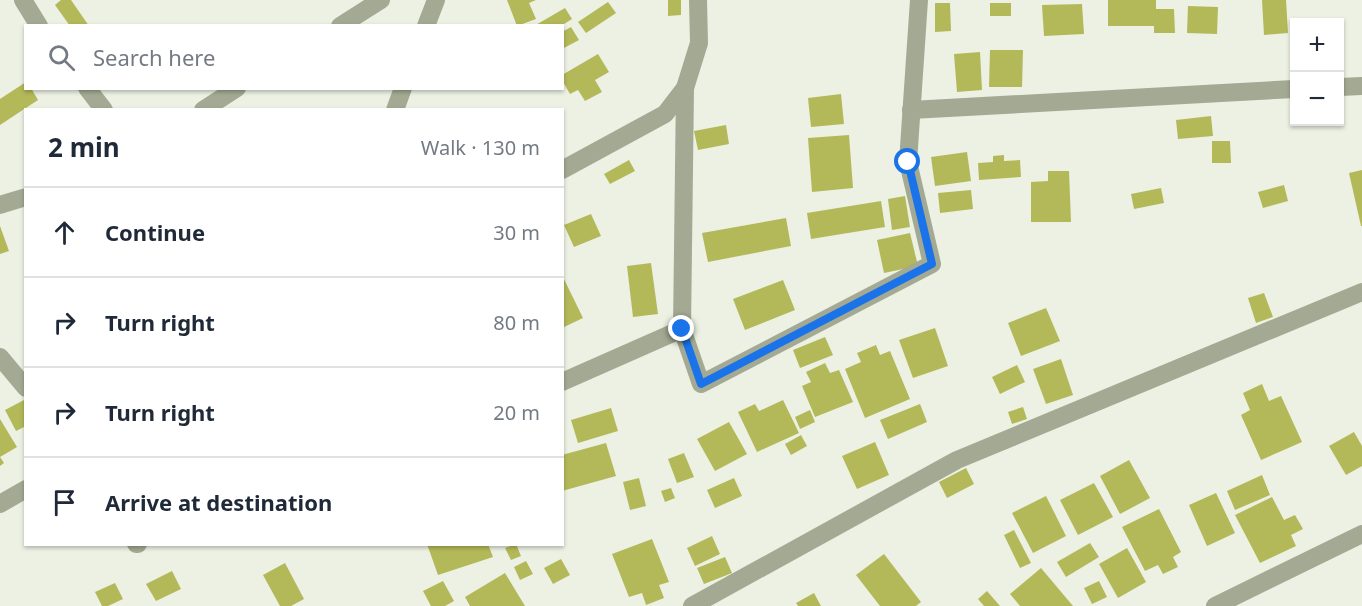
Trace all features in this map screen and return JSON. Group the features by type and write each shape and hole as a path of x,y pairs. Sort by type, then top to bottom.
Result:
{"street":[{"path":"23,0 38,24"},
{"path":"343,24 381,0"},
{"path":"427,24 436,0"},
{"path":"698,0 699,43 685,88 682,329 701,384 932,264 908,162 919,0"},
{"path":"1344,87 1362,86"},
{"path":"564,169 665,114 685,88"},
{"path":"89,90 102,108"},
{"path":"206,108 234,90"},
{"path":"396,108 402,90"},
{"path":"911,110 1290,90"},
{"path":"0,205 24,198"},
{"path":"692,606 957,460 1362,292"},
{"path":"564,381 682,329"},
{"path":"0,357 24,386"},
{"path":"0,504 24,490"},
{"path":"1215,606 1362,534"}],"building":[{"path":"61,0 71,0 88,24 69,24 55,5"},
{"path":"507,0 536,0 529,3 536,19 516,24"},
{"path":"668,0 681,0 681,15 668,16"},
{"path":"1108,0 1156,0 1156,9 1174,9 1175,33 1154,33 1154,26 1108,26"},
{"path":"1262,0 1286,0 1288,33 1264,35"},
{"path":"608,2 616,13 586,33 578,22"},
{"path":"935,3 950,3 951,31 935,32"},
{"path":"990,3 1011,3 1011,16 990,16"},
{"path":"1082,4 1084,34 1044,36 1042,5"},
{"path":"1188,6 1218,7 1217,34 1187,33"},
{"path":"565,8 572,19 564,24 537,24"},
{"path":"571,27 579,40 564,48 564,31"},
{"path":"990,50 1023,50 1022,87 989,87"},
{"path":"980,52 982,90 957,92 954,54"},
{"path":"598,54 609,72 595,80 602,92 585,101 578,90 570,94 564,84 564,74"},
{"path":"24,83 24,90 32,90 38,100 0,125 0,99"},
{"path":"841,94 844,124 811,127 808,98"},
{"path":"1211,116 1213,136 1178,139 1176,120"},
{"path":"726,125 729,144 698,150 694,131"},
{"path":"849,135 853,188 812,192 808,138"},
{"path":"1212,141 1230,141 1231,163 1212,163"},
{"path":"967,152 971,181 935,186 931,157"},
{"path":"1004,155 1004,161 1020,160 1021,177 979,180 978,163 993,162 993,156"},
{"path":"629,160 635,171 610,184 604,174"},
{"path":"1362,170 1362,226 1361,226 1349,173"},
{"path":"1048,171 1069,171 1071,222 1031,222 1031,182 1048,181"},
{"path":"1284,185 1288,201 1263,208 1258,192"},
{"path":"1161,188 1164,203 1134,209 1131,194"},
{"path":"971,190 973,209 940,213 938,193"},
{"path":"905,196 910,227 892,230 888,199"},
{"path":"881,201 885,227 811,239 807,213"},
{"path":"591,214 601,236 574,247 564,225"},
{"path":"786,218 791,246 708,262 702,233"},
{"path":"0,226 9,251 0,254"},
{"path":"910,233 918,266 884,273 877,240"},
{"path":"651,263 658,314 633,317 627,266"},
{"path":"564,279 583,318 564,327"},
{"path":"783,280 795,310 745,330 733,299"},
{"path":"1264,293 1273,317 1256,323 1248,298"},
{"path":"1046,308 1060,341 1021,356 1008,323"},
{"path":"935,328 948,366 913,378 899,340"},
{"path":"825,337 833,355 800,368 793,350"},
{"path":"876,345 880,355 890,351 910,399 865,418 845,369 861,362 857,353"},
{"path":"1061,359 1073,395 1046,404 1033,369"},
{"path":"825,363 830,373 839,370 853,402 815,417 802,386 811,382 806,372"},
{"path":"1017,365 1025,382 1000,394 992,377"},
{"path":"1262,384 1269,401 1281,396 1302,442 1261,460 1241,415 1250,410 1243,393"},
{"path":"24,400 24,427 16,431 5,410"},
{"path":"783,400 799,433 757,452 738,412 755,404 759,411"},
{"path":"920,404 927,422 888,439 880,420"},
{"path":"1023,407 1027,419 1012,424 1008,412"},
{"path":"611,408 618,431 578,443 571,420"},
{"path":"810,410 815,422 800,429 795,417"},
{"path":"0,419 17,447 0,457"},
{"path":"729,422 747,454 715,471 697,439"},
{"path":"1354,432 1362,446 1362,466 1346,475 1329,446"},
{"path":"801,435 807,446 791,455 785,444"},
{"path":"875,442 889,475 857,489 842,456"},
{"path":"606,443 616,476 564,490 564,454"},
{"path":"684,453 694,477 677,483 668,459"},
{"path":"1129,460 1150,498 1120,514 1100,476"},
{"path":"966,468 974,484 947,498 939,482"},
{"path":"1262,475 1270,495 1235,510 1227,491"},
{"path":"639,478 646,506 630,510 623,482"},
{"path":"734,478 742,496 715,508 707,490"},
{"path":"1094,483 1113,517 1078,535 1060,500"},
{"path":"671,488 675,498 665,502 661,491"},
{"path":"1216,493 1235,533 1207,546 1189,505"},
{"path":"1046,496 1066,536 1033,553 1012,513"},
{"path":"1272,497 1284,520 1295,515 1303,529 1291,535 1296,546 1260,563 1235,515"},
{"path":"1159,509 1181,552 1173,557 1178,567 1163,574 1158,565 1145,571 1122,527"},
{"path":"1014,530 1031,563 1020,568 1004,535"},
{"path":"712,536 720,554 695,566 687,548"},
{"path":"652,539 669,582 659,585 664,598 646,605 642,593 629,597 612,554"},
{"path":"1090,543 1099,557 1066,577 1057,562"},
{"path":"428,546 489,546 493,557 438,575"},
{"path":"517,546 521,556 511,560 505,548"},
{"path":"1127,548 1146,582 1118,598 1099,564"},
{"path":"884,554 921,602 916,606 880,606 856,575"},
{"path":"725,557 732,573 704,584 697,568"},
{"path":"561,559 570,575 553,584 544,568"},
{"path":"526,561 533,574 520,580 514,567"},
{"path":"285,563 304,599 291,606 280,606 263,575"},
{"path":"1041,568 1073,606 1020,606 1010,594"},
{"path":"172,571 181,589 156,601 146,584"},
{"path":"505,573 525,606 470,606 465,597"},
{"path":"443,581 454,601 445,606 431,606 423,591"},
{"path":"1099,581 1107,597 1092,604 1084,588"},
{"path":"115,583 123,599 108,606 102,606 95,592"},
{"path":"987,591 1000,606 984,606 978,599"},
{"path":"814,593 821,606 798,606 796,603"}],"route":[{"path":"682,329 701,384 932,264 908,162"}]}
